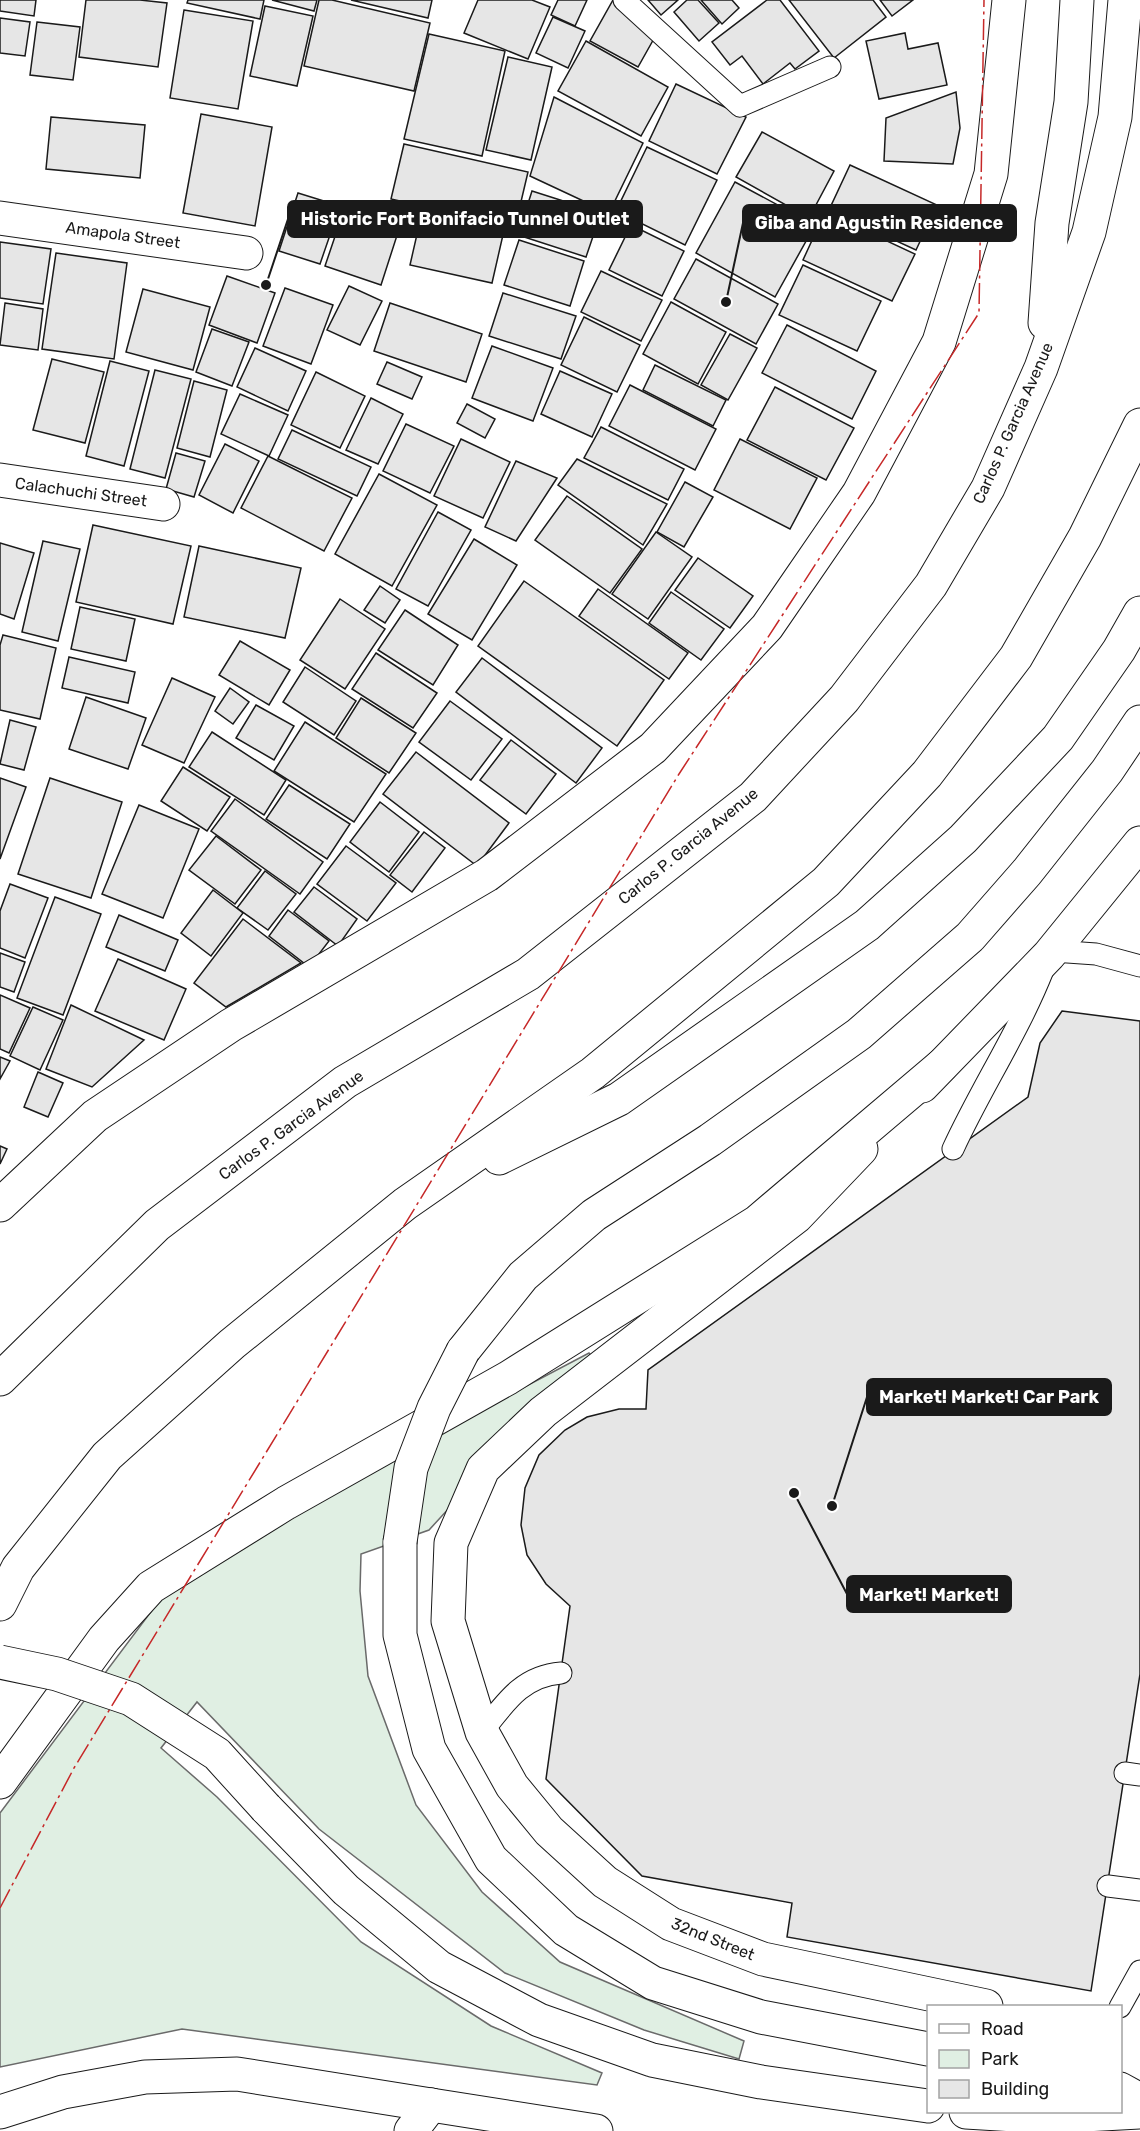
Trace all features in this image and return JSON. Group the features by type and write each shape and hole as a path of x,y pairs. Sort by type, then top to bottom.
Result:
{"main road":[{"path":"0,1205 95,1116 231,1025 487,875 653,748 767,627 859,493 939,342 991,174 1009,0"},
{"path":"1041,368 1052,223 1071,102 1077,0"},
{"name":"Carlos P. Garcia Avenue","path":"0,1379 157,1225 345,1082 528,974 753,797 844,699 931,585 988,488 1041,368 1089,232 1105,163 1115,117 1125,0"},
{"name":"Amapola Street","path":"0,218 246,253"},
{"path":"0,1605 18,1568 107,1456 232,1344 405,1204 593,1073 826,882 927,774 1016,657 1086,537 1140,424"},
{"name":"Calachuchi Street","path":"0,480 163,504"},
{"path":"405,1204 619,1100 867,925 963,839 1058,738 1119,650 1140,613"},
{"path":"927,2049 761,2017 654,1983 566,1930 491,1860 429,1749 400,1635 400,1542 411,1468 434,1408 463,1352 523,1276 594,1215 710,1140 859,1034 970,937 1078,807 1140,722"},
{"path":"482,1732 448,1621 451,1543 483,1469 543,1412 796,1217 1051,953 1140,843"},
{"path":"0,1782 104,1639 151,1587 286,1503 508,1378 756,1222 941,1066"},
{"path":"0,1662 57,1674 131,1700 217,1754 345,1890 439,1966 539,2020 652,2060 761,2082 927,2106"},
{"name":"32nd Street","path":"482,1732 512,1786 549,1832 605,1882 671,1923 763,1959 977,2005"},
{"path":"0,2112 63,2092 146,2077 237,2074 596,2131"},
{"path":"1122,2090 1140,2100"},
{"path":"411,2131 431,2105"},
{"path":"1122,2113 1140,2112"},
{"path":"982,2113 1047,2117 1121,2113"}],"lane":[{"path":"624,0 740,106 830,67"},
{"path":"953,1149 974,1104 994,1073 1029,1006 1051,953 1096,954 1140,966"},
{"path":"482,1732 516,1689 542,1676 561,1673"},
{"path":"1108,1886 1140,1890"},
{"path":"1121,2005 1140,1976 1140,1971"}],"green space":[{"path":"589,1353 597,1363 555,1393 429,1530 361,1554 360,1591 368,1676 416,1805 482,1892 560,1962 744,2041 739,2059 644,2030 505,1973 319,1829 197,1702 161,1748 217,1797 361,1942 491,2026 602,2073 597,2085 182,2029 0,2067 0,1813 168,1589 380,1463"}],"building":[{"path":"0,0 36,0 34,16 0,11"},
{"path":"86,0 140,0 167,3 158,67 79,57"},
{"path":"188,0 264,0 260,19 187,3"},
{"path":"272,0 317,0 314,11"},
{"path":"319,0 332,0 430,23 414,91 304,66"},
{"path":"351,0 432,0 428,18"},
{"path":"478,0 532,0 550,7 528,59 464,33"},
{"path":"558,0 587,0 575,26 551,15"},
{"path":"613,0 656,35 638,67 590,41"},
{"path":"648,0 678,0 661,15"},
{"path":"687,0 698,0 719,23 699,41 674,12"},
{"path":"701,0 732,0 739,8 722,24"},
{"path":"767,0 780,0 819,51 795,69 790,63 763,84 742,56 730,65 712,42"},
{"path":"789,0 873,0 886,17 834,58"},
{"path":"880,0 913,0 892,16"},
{"path":"265,6 313,16 297,86 250,76"},
{"path":"184,10 253,21 238,109 170,98"},
{"path":"553,17 585,31 568,68 536,53"},
{"path":"0,18 30,22 25,56 0,53"},
{"path":"37,22 80,27 73,80 30,75"},
{"path":"905,33 908,49 938,43 947,85 879,99 866,41"},
{"path":"429,34 505,51 482,156 404,139"},
{"path":"586,41 668,87 641,136 558,91"},
{"path":"508,57 552,67 531,160 486,150"},
{"path":"676,84 746,117 717,174 649,141"},
{"path":"956,92 960,128 953,164 884,161 886,118"},
{"path":"554,97 643,143 609,213 530,176"},
{"path":"201,114 272,127 255,226 183,213"},
{"path":"51,117 145,125 140,178 46,169"},
{"path":"762,132 834,171 809,218 736,177"},
{"path":"404,144 528,172 515,227 391,199"},
{"path":"647,147 717,180 685,245 616,211"},
{"path":"850,165 937,205 916,250 829,210"},
{"path":"735,182 815,225 775,297 696,253"},
{"path":"532,191 601,213 586,257 518,235"},
{"path":"298,193 340,206 320,264 279,251"},
{"path":"346,204 401,223 381,285 325,266"},
{"path":"423,208 505,226 492,283 410,265"},
{"path":"825,212 915,254 892,301 803,260"},
{"path":"631,225 684,251 662,296 609,270"},
{"path":"519,240 584,261 570,306 504,285"},
{"path":"0,242 51,249 43,304 0,298"},
{"path":"56,253 127,263 114,359 42,349"},
{"path":"696,259 778,304 756,344 674,299"},
{"path":"803,265 881,301 857,351 779,315"},
{"path":"601,271 662,300 641,341 581,312"},
{"path":"227,276 275,293 257,343 209,325"},
{"path":"349,286 382,301 360,345 327,330"},
{"path":"285,288 333,305 311,364 263,346"},
{"path":"143,289 210,307 193,370 126,352"},
{"path":"503,293 576,316 561,359 489,336"},
{"path":"671,302 726,332 698,384 643,354"},
{"path":"5,303 43,309 38,350 0,345"},
{"path":"390,303 482,334 466,382 374,351"},
{"path":"584,317 640,345 617,392 561,365"},
{"path":"787,325 876,371 852,419 762,373"},
{"path":"212,329 249,342 232,386 196,372"},
{"path":"730,334 757,348 728,400 701,385"},
{"path":"492,346 553,368 533,421 472,398"},
{"path":"255,348 306,371 288,411 237,387"},
{"path":"52,359 104,372 85,443 33,430"},
{"path":"110,361 149,371 124,466 86,456"},
{"path":"387,362 422,377 412,399 377,384"},
{"path":"655,365 726,400 713,426 643,390"},
{"path":"155,370 191,379 165,478 130,469"},
{"path":"560,371 612,394 592,437 541,414"},
{"path":"316,372 365,396 340,448 291,425"},
{"path":"194,381 227,390 210,457 177,448"},
{"path":"630,385 716,429 695,470 609,426"},
{"path":"775,387 854,428 826,480 747,440"},
{"path":"240,394 288,415 269,456 221,434"},
{"path":"371,398 403,414 378,464 346,450"},
{"path":"467,404 495,419 485,438 457,423"},
{"path":"406,424 454,446 430,493 383,471"},
{"path":"601,427 684,469 668,500 584,458"},
{"path":"292,430 371,467 357,496 278,459"},
{"path":"461,439 510,462 483,518 434,496"},
{"path":"740,439 817,478 790,529 714,490"},
{"path":"225,444 259,461 233,513 199,495"},
{"path":"176,453 205,461 194,497 166,489"},
{"path":"268,456 352,498 324,551 241,508"},
{"path":"577,459 667,504 643,545 558,485"},
{"path":"516,461 557,478 516,541 485,527"},
{"path":"379,474 437,505 392,586 335,554"},
{"path":"685,482 713,497 684,547 657,532"},
{"path":"567,496 642,549 610,593 535,540"},
{"path":"438,512 471,530 428,606 396,589"},
{"path":"93,525 191,546 173,624 76,602"},
{"path":"656,532 692,557 648,619 612,594"},
{"path":"474,539 517,565 472,640 428,614"},
{"path":"43,541 80,549 58,641 22,632"},
{"path":"0,543 34,553 14,619 0,614"},
{"path":"199,546 301,568 285,638 184,617"},
{"path":"698,558 753,596 730,628 675,590"},
{"path":"524,581 664,680 617,746 478,646"},
{"path":"380,586 400,600 385,623 364,610"},
{"path":"598,589 688,653 669,679 579,616"},
{"path":"671,592 724,629 701,660 649,623"},
{"path":"340,599 385,629 345,689 300,660"},
{"path":"80,607 135,619 126,661 71,649"},
{"path":"405,610 458,645 433,685 378,650"},
{"path":"3,635 56,648 40,719 0,710 0,645"},
{"path":"240,641 290,670 269,705 219,675"},
{"path":"376,653 437,693 413,728 352,689"},
{"path":"69,657 135,672 128,703 62,688"},
{"path":"482,658 602,748 576,783 456,692"},
{"path":"305,667 356,701 334,735 283,702"},
{"path":"172,678 215,697 184,763 142,745"},
{"path":"230,688 249,702 233,724 215,711"},
{"path":"86,697 146,718 128,769 69,749"},
{"path":"361,698 416,733 389,773 336,738"},
{"path":"450,701 502,739 471,780 419,742"},
{"path":"256,705 294,726 274,760 236,738"},
{"path":"10,720 36,727 24,770 0,764"},
{"path":"305,722 386,774 354,822 274,771"},
{"path":"212,732 286,780 264,815 189,767"},
{"path":"511,740 556,774 526,814 480,780"},
{"path":"416,752 509,823 477,866 383,794"},
{"path":"183,767 230,797 207,831 161,801"},
{"path":"0,778 26,787 0,859"},
{"path":"50,778 122,802 91,898 18,874"},
{"path":"289,785 350,824 327,859 266,819"},
{"path":"235,799 323,862 300,894 211,831"},
{"path":"380,802 419,832 389,872 350,842"},
{"path":"139,805 199,829 163,918 102,894"},
{"path":"424,832 445,848 412,892 390,875"},
{"path":"216,836 261,870 235,904 189,870"},
{"path":"346,846 396,883 367,921 317,884"},
{"path":"265,871 296,894 268,930 237,908"},
{"path":"10,884 48,898 25,958 0,948 0,911"},
{"path":"314,887 357,919 338,946 294,912"},
{"path":"213,890 243,913 211,956 181,933"},
{"path":"55,897 101,914 63,1015 17,998"},
{"path":"288,910 329,941 309,967 269,936"},
{"path":"119,915 178,940 165,971 106,947"},
{"path":"243,919 301,963 226,1007 194,983"},
{"path":"0,953 25,962 14,992 0,987"},
{"path":"118,959 186,989 164,1040 95,1011"},
{"path":"0,995 30,1008 9,1053 0,1049"},
{"path":"71,1005 144,1040 92,1087 46,1069"},
{"path":"33,1007 63,1020 40,1070 10,1056"},
{"path":"1062,1011 1140,1021 1140,1674 1091,1991 787,1937 792,1903 642,1876 546,1779 570,1606 546,1584 527,1555 521,1525 525,1488 539,1455 565,1430 587,1417 619,1409 646,1409 648,1370 1028,1097 1040,1043"},
{"path":"0,1057 10,1061 0,1079"},
{"path":"38,1072 63,1083 48,1117 24,1107"},
{"path":"0,1146 7,1149 0,1164"}],"power":[{"path":"0,1908 74,1768 679,774 979,313 984,0"}],"place":[{"name":"Historic Fort Bonifacio Tunnel Outlet","path":"266,285"},
{"name":"Giba and Agustin Residence","path":"726,302"},
{"name":"Market! Market!","path":"794,1493"},
{"name":"Market! Market! Car Park","path":"832,1506"}]}
